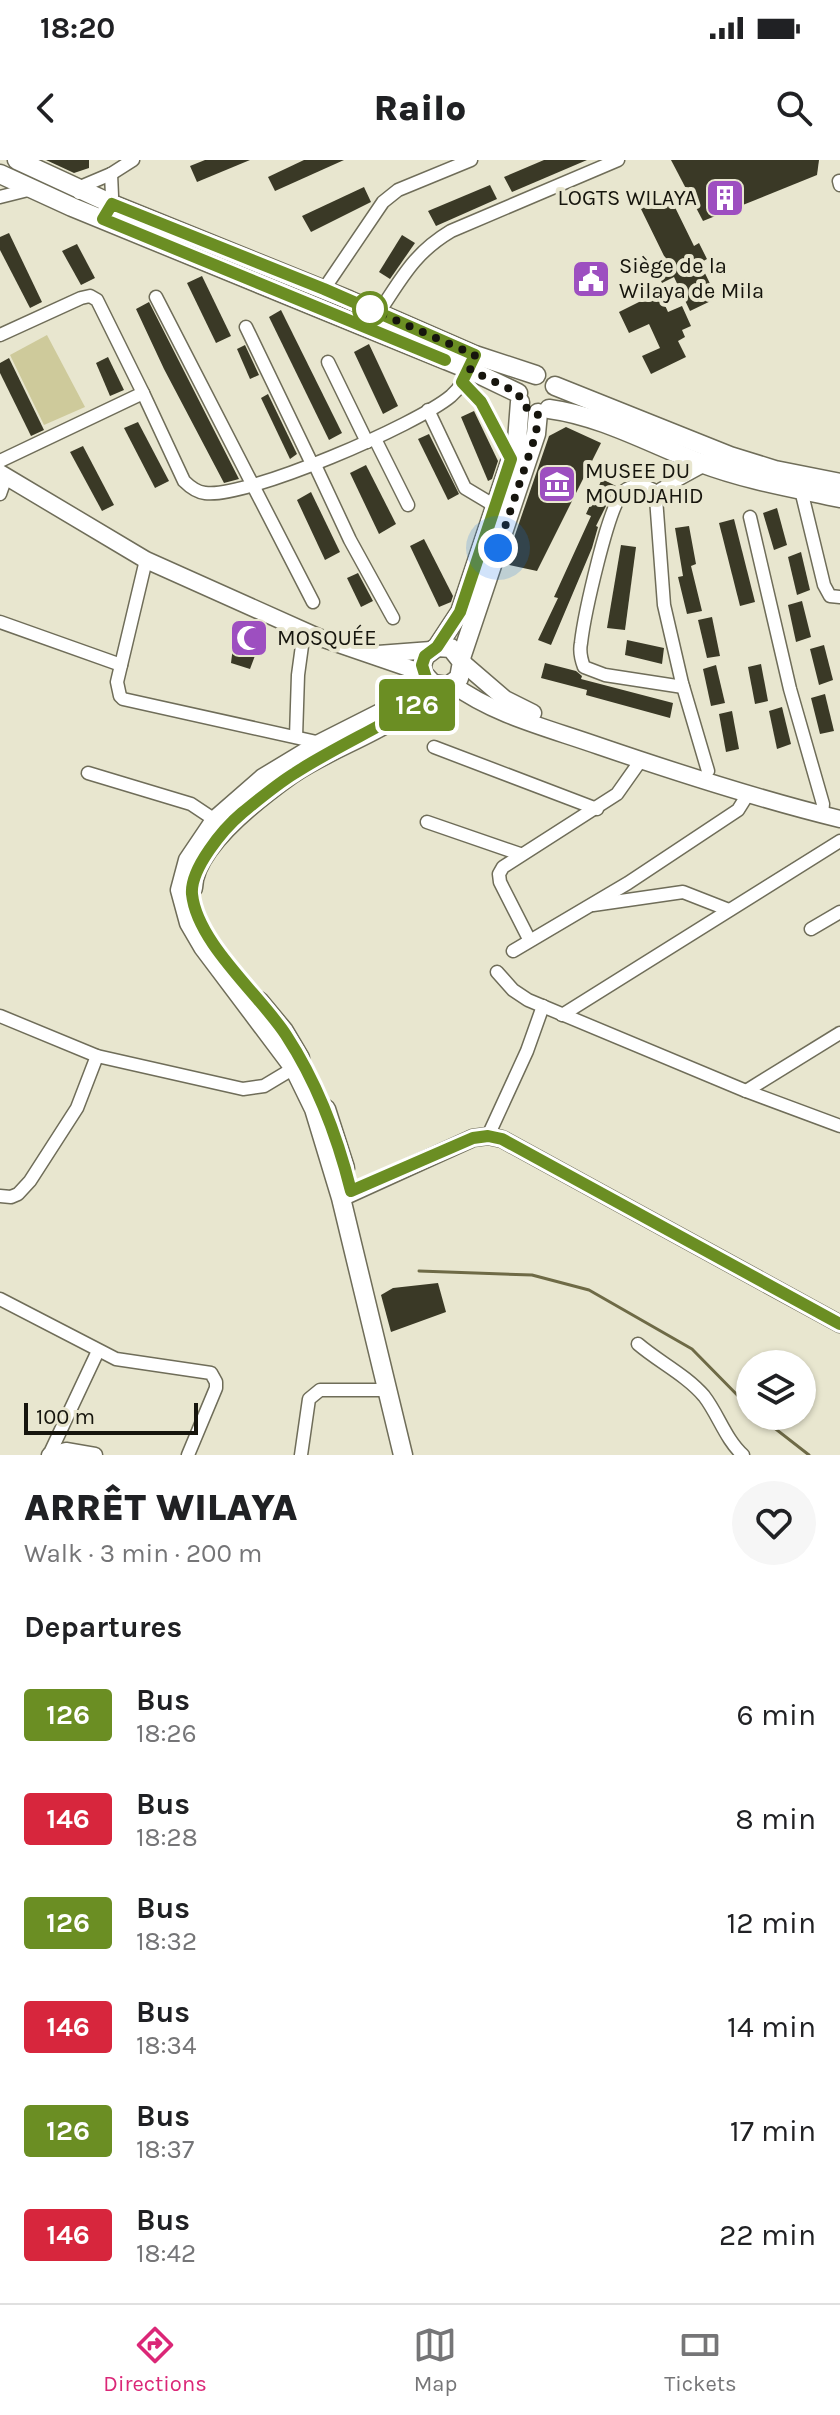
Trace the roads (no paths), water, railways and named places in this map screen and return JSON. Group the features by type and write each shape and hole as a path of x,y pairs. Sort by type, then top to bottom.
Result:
{"main road":[{"path":"17,160 81,189 108,211 469,369 547,378 555,386 730,456 775,470 840,483"},
{"path":"0,174 72,207 108,211 379,312 519,397 527,410 575,413 705,465 840,498"},
{"path":"436,681 422,665 460,612 517,441 519,397 524,381 536,375"},
{"path":"346,1195 314,1109 294,1068 203,947 189,923 180,890 181,880 188,860 215,820 263,778 436,681 459,678 461,660 536,434 544,411 556,398 555,386"},
{"path":"2,465 146,560 304,631 436,681 478,702 641,760 748,794 828,809"},
{"path":"372,655 451,648 492,690 520,708 828,809 840,819"},
{"path":"403,1455 386,1390 338,1141 323,1101 284,1031 209,936 192,896 193,878 209,850 241,814 294,773 391,721 436,681"},
{"path":"346,1195 454,1145 488,1136 523,1149 840,1324"},
{"path":"352,1223 415,1455"}],"street":[{"path":"324,289 383,202 398,190 471,160"},
{"path":"379,312 429,244 451,231 618,160"},
{"path":"72,207 81,189 111,174 126,162"},
{"path":"108,211 111,174"},
{"path":"0,197 34,188"},
{"path":"0,335 81,298 90,296 97,300 184,481 191,488 204,493 252,486 371,440 452,395 469,369"},
{"path":"156,297 313,602"},
{"path":"246,327 350,540 393,618"},
{"path":"328,362 408,505"},
{"path":"469,369 481,402 511,459"},
{"path":"2,465 143,393"},
{"path":"428,410 465,488 495,506"},
{"path":"0,445 0,494"},
{"path":"705,465 661,489 656,498 664,605 683,687 708,771"},
{"path":"659,493 649,487 638,486 627,488 619,496 603,546 580,657 584,667 605,675 683,687"},
{"path":"801,490 827,594 840,597"},
{"path":"750,517 790,689 828,809"},
{"path":"146,560 117,688 123,699 321,743"},
{"path":"0,622 121,665"},
{"path":"296,737 298,675 304,631"},
{"path":"434,747 597,809"},
{"path":"529,939 500,882 499,874 503,867 617,794 641,760"},
{"path":"88,773 191,804 215,820"},
{"path":"513,951 628,883 738,810 748,794"},
{"path":"427,822 520,854"},
{"path":"562,1015 840,841"},
{"path":"587,905 683,892 729,910"},
{"path":"811,929 840,912"},
{"path":"497,972 513,990 528,1000 746,1091 840,1126"},
{"path":"488,1136 527,1051 543,1006"},
{"path":"0,1016 97,1056 243,1089 264,1086 294,1068"},
{"path":"746,1091 840,1033"},
{"path":"0,1196 18,1194 30,1181 77,1108 97,1056"},
{"path":"0,1299 116,1359 199,1369 214,1376 213,1396 188,1455"},
{"path":"638,1344 702,1393 743,1455"},
{"path":"50,1454 98,1351"},
{"path":"301,1455 309,1399 314,1392 386,1390"},
{"path":"50,1454 66,1450 95,1455"}],"waterway":[{"path":"419,1271 532,1275 589,1290 692,1349 736,1394"},
{"path":"777,1430 809,1455"}],"place":[{"name":"LOGTS WILAYA","path":"725,198"},
{"name":"Siège de la Wilaya de Mila","path":"591,279"},
{"name":"MUSEE DU MOUDJAHID","path":"557,484"},
{"name":"MOSQUÉE","path":"249,638"}]}
